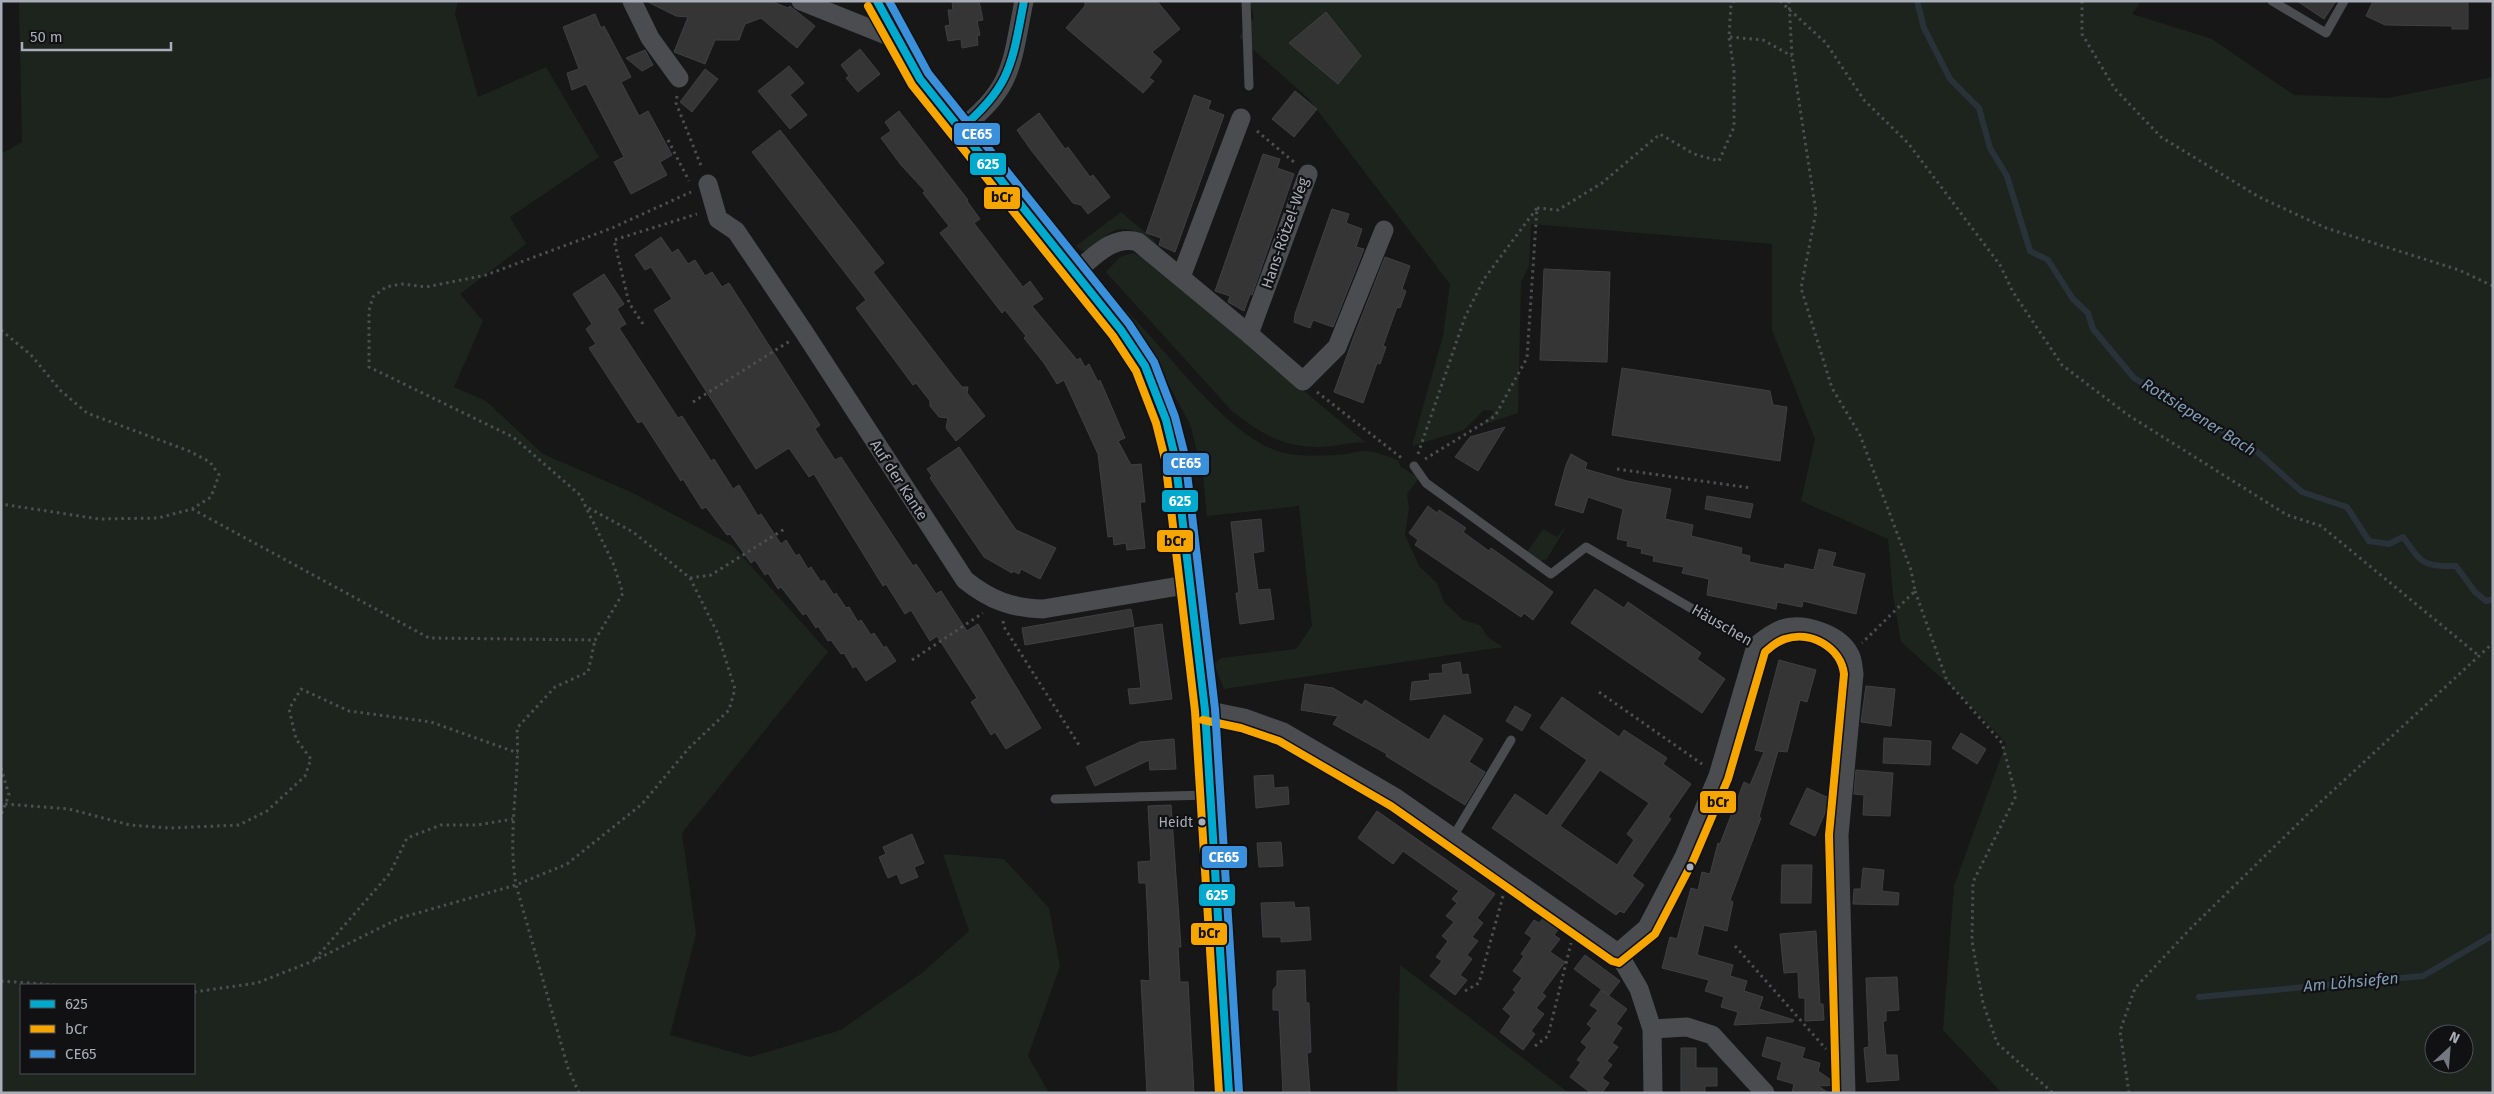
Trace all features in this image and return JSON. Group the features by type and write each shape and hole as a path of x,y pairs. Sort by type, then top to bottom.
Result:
{"street":[{"path":"632,1 650,38 679,78"},
{"path":"802,1 896,39"},
{"path":"877,1 896,39 920,79 1121,330 1145,366 1158,395 1175,457 1205,710 1212,795 1229,1093"},
{"path":"959,130 987,107 1005,82 1011,67 1024,1"},
{"path":"1180,277 1241,118"},
{"name":"Hans-Rötzel-Weg","path":"1249,334 1308,174"},
{"name":"Auf der Kante","path":"707,182 718,219 736,231 804,332 954,566 965,580 981,593 999,602 1026,608 1043,609 1191,584"},
{"path":"1075,272 1111,244 1129,239 1138,242 1303,381 1337,347 1384,230"},
{"name":"Häuschen","path":"1756,646 1771,634 1784,628 1812,629 1842,644 1850,655"},
{"path":"1618,953 1647,928 1684,857 1718,776 1756,646"},
{"path":"1846,1093 1839,835 1854,674 1850,655"},
{"path":"1205,710 1244,718 1283,732 1396,798 1618,953 1639,989 1652,1029 1653,1093"},
{"path":"1652,1029 1687,1026 1712,1035 1765,1093"}],"lane":[{"path":"1246,1 1249,86"},
{"path":"2272,1 2326,33 2344,1"},
{"name":"Häuschen","path":"1414,466 1426,483 1552,574 1586,547 1756,646"},
{"path":"1452,837 1511,740"},
{"path":"1054,798 1212,795"}],"path":[{"path":"1537,208 1558,210 1602,183 1660,134 1694,154 1720,162 1734,128 1734,70 1729,37 1731,4 1734,1"},
{"path":"1780,1 1788,6 1826,43 1864,100 1913,151 2000,265 2013,292 2062,365 2128,415 2287,515 2321,526 2478,655"},
{"path":"1789,1 1792,56 1816,212 1801,288 1832,388 1860,435 1911,570 1915,591 1947,681 2002,742 2016,796 1973,882 1972,941 1983,1003 1996,1043 2053,1093"},
{"path":"2082,1 2082,34 2114,89 2161,136 2259,197 2318,224 2459,270 2493,286"},
{"path":"1729,37 1763,40 1792,56"},
{"path":"679,78 676,103 707,182"},
{"name":"Hans-Rötzel-Weg","path":"1241,118 1308,174"},
{"path":"668,140 690,182 707,182"},
{"path":"579,1093 568,1068 516,885 512,861 518,753 517,728 554,686 588,672 595,640 623,593 613,562 580,495 513,437 369,367 368,310 373,297 386,287 402,284 426,287 486,274 612,228 707,182"},
{"path":"643,324 629,303 614,240 714,208"},
{"path":"1414,466 1465,317 1484,279 1537,208"},
{"path":"1414,466 1494,416 1527,358 1537,208"},
{"path":"1,330 31,355 60,390 87,413 189,451 210,462 219,475 211,497 192,509 158,518 99,519 1,504"},
{"path":"693,402 804,332"},
{"path":"1303,381 1414,466"},
{"path":"1617,469 1752,488"},
{"path":"195,992 258,983 313,961 400,918 516,885 567,864 642,804 689,748 729,710 735,689 717,632 690,578 632,532 585,506"},
{"path":"192,509 429,638 595,640"},
{"path":"690,578 711,575 786,528"},
{"path":"1850,655 1915,591"},
{"path":"912,660 999,602 1004,627 1079,745"},
{"path":"2129,1093 2120,1031 2135,988 2190,929 2313,809 2493,643"},
{"path":"5,804 69,809 130,825 170,828 239,825 267,811 305,776 311,759 296,739 289,709 301,689 349,711 431,722 518,753"},
{"path":"1599,692 1718,776"},
{"path":"1,768 9,795 1,815"},
{"path":"313,961 390,873 407,838 441,825 477,825 513,820"},
{"path":"1465,991 1479,983 1508,877"},
{"path":"1535,1046 1548,1036 1576,924"},
{"path":"1736,946 1845,1071"},
{"path":"1,980 46,984"}],"shaded area":[{"path":"19,1 458,1 455,14 478,97 546,67 599,157 510,217 526,244 460,294 483,321 454,387 486,401 543,454 633,493 733,546 828,652 682,833 696,934 670,1035 750,1057 841,1030 922,973 969,931 943,854 1004,859 1049,908 1060,966 1028,1056 1049,1093 1,1093 1,154 22,142"},
{"path":"1249,1 2141,1 2132,14 2212,39 2294,95 2388,98 2493,77 2493,1093 2002,1093 1943,1030 1954,886 2006,743 1955,690 1901,642 1893,595 1888,539 1801,501 1815,439 1772,330 1772,244 1531,224 1529,266 1521,282 1518,413 1482,425 1494,411 1484,410 1464,430 1412,446 1443,336 1450,284 1309,99 1239,37 1254,17"},
{"path":"1121,212 1153,239 1163,253 1136,232 1120,229 1113,231 1089,249 1082,251 1076,246"},
{"path":"1133,253 1148,259 1366,443 1320,447 1294,444 1262,432 1231,410 1106,272 1120,257"},
{"path":"1114,299 1133,317 1217,409 1240,429 1262,444 1285,453 1300,455 1324,456 1363,451 1373,452 1398,460 1401,467 1419,478 1407,494 1409,508 1405,535 1419,566 1437,583 1444,602 1463,620 1480,625 1488,637 1503,647 1224,689 1214,664 1221,658 1296,649 1312,626 1299,506 1207,516 1203,474 1190,424 1154,358 1118,309"},
{"path":"1567,525 1547,559 1540,561 1527,552 1543,529 1557,537"},
{"path":"1400,965 1569,1093 1397,1093"}],"building":[{"path":"646,1 770,1 788,8 790,6 815,26 797,48 761,18 745,24 739,40 715,40 705,64 674,52 688,17 676,16"},
{"path":"952,1 979,1 983,20 977,21 980,35 977,36 978,45 962,48 961,39 948,41 945,26 950,25 948,10 953,10"},
{"path":"1085,1 1157,1 1180,29 1152,52 1162,61 1149,78 1154,81 1143,93 1066,28 1085,6"},
{"path":"2297,1 2336,1 2324,19"},
{"path":"2373,1 2468,1 2468,29 2452,29 2452,26 2385,25 2366,16"},
{"path":"1326,12 1361,56 1338,84 1289,43"},
{"path":"595,14 601,28 604,26 631,77 621,82 639,116 648,111 672,155 660,162 667,175 631,194 614,162 624,157 586,84 572,90 567,73 579,69 563,27"},
{"path":"860,49 880,74 858,92 846,78 849,76 841,65"},
{"path":"645,50 653,65 642,71 626,58"},
{"path":"789,66 804,83 790,95 807,115 790,129 758,91"},
{"path":"705,69 718,79 692,112 680,102"},
{"path":"1295,91 1317,109 1294,137 1272,119"},
{"path":"1194,95 1211,101 1208,109 1224,115 1175,252 1159,245 1161,238 1146,233"},
{"path":"899,111 968,200 980,219 974,223 1023,287 1030,281 1043,299 1032,306 1077,360 1080,358 1085,367 1089,364 1098,382 1100,380 1125,438 1118,441 1131,465 1141,464 1145,502 1140,502 1145,548 1127,550 1126,543 1114,545 1113,536 1108,537 1098,454 1064,380 1057,384 1044,363 1024,338 1026,336 1005,310 1002,313 940,233 949,226 923,193 925,191 901,165 881,138 891,131 885,122"},
{"path":"1039,113 1065,149 1068,147 1090,177 1093,175 1110,197 1088,214 1081,205 1073,203 1017,130"},
{"path":"780,130 884,263 873,272 962,387 968,387 967,393 985,416 956,441 946,428 948,418 939,417 930,406 930,401 916,383 913,385 856,308 866,300 752,152"},
{"path":"1263,154 1280,159 1277,168 1294,174 1252,295 1250,294 1244,311 1228,302 1230,296 1215,291"},
{"path":"1332,209 1349,214 1346,223 1362,229 1356,247 1364,249 1333,327 1313,320 1310,328 1294,322 1295,314"},
{"path":"661,237 672,253 678,249 688,264 695,260 705,276 712,272 722,287 729,283 820,425 815,429 835,460 841,457 913,566 916,564 936,594 941,591 967,631 978,624 1041,728 1006,749 995,732 991,735 971,702 977,698 937,636 930,641 911,610 905,614 886,584 883,586 814,474 809,477 789,448 756,469 654,310 672,299 651,267 645,270 635,255"},
{"path":"1385,257 1410,266 1402,289 1406,291 1400,308 1397,307 1383,346 1386,347 1380,364 1377,363 1363,403 1334,392"},
{"path":"1544,269 1610,272 1607,362 1540,360"},
{"path":"604,274 624,304 617,309 626,324 619,328 678,418 682,416 711,461 714,459 733,489 739,485 758,516 761,514 781,544 786,540 796,556 799,554 808,569 811,567 821,582 824,580 846,608 849,607 858,622 861,620 871,635 874,633 884,648 886,646 896,661 866,681 856,666 853,668 844,653 841,654 831,640 828,641 818,626 816,628 806,613 803,615 781,587 778,589 768,573 765,575 755,560 751,563 730,534 727,535 706,507 702,509 683,479 681,481 642,421 638,423 589,348 596,344 586,329 592,324 573,294"},
{"path":"1622,368 1770,391 1773,405 1787,407 1780,461 1612,435"},
{"path":"1505,427 1478,471 1455,457 1470,437"},
{"path":"959,447 1016,530 1056,548 1040,579 1021,569 1019,574 1013,571 1012,573 984,557 930,478 932,476 927,469"},
{"path":"1571,454 1587,463 1585,469 1627,481 1671,489 1665,519 1693,525 1691,536 1742,548 1741,554 1750,556 1749,562 1784,569 1785,564 1814,570 1819,549 1836,553 1832,566 1865,574 1856,614 1803,601 1802,607 1777,602 1776,609 1707,595 1709,579 1682,573 1684,567 1653,561 1654,556 1641,553 1642,549 1627,546 1628,541 1617,539 1623,509 1588,497 1583,513 1555,505"},
{"path":"1707,496 1753,504 1750,518 1705,509"},
{"path":"1428,506 1437,513 1439,510 1466,528 1463,532 1489,551 1491,548 1553,592 1533,620 1524,613 1521,617 1415,545 1418,540 1409,533"},
{"path":"1261,519 1264,551 1253,553 1258,590 1270,589 1274,619 1240,624 1236,593 1239,593 1231,522"},
{"path":"1595,589 1624,608 1628,602 1670,631 1701,653 1697,659 1725,679 1702,713 1571,623"},
{"path":"1131,609 1134,626 1025,645 1022,628"},
{"path":"1162,624 1172,699 1130,704 1128,689 1141,688 1134,628"},
{"path":"1779,660 1816,670 1807,702 1800,700 1787,752 1778,751 1759,817 1761,818 1730,900 1733,902 1727,931 1704,925 1697,955 1733,965 1730,976 1747,981 1744,991 1763,997 1759,1009 1794,1020 1793,1022 1734,1025 1738,1012 1721,1007 1724,997 1705,991 1709,980 1662,968 1670,937 1677,939 1691,888 1698,890 1702,872 1710,874 1718,843 1720,844 1744,782 1750,785 1764,752 1755,750"},
{"path":"1460,662 1462,675 1468,674 1471,693 1410,700 1412,682 1430,680 1429,674 1443,673 1442,665"},
{"path":"1305,684 1333,688 1362,705 1365,700 1429,740 1444,715 1483,739 1469,762 1485,772 1465,805 1386,756 1387,754 1333,724 1338,716 1301,710"},
{"path":"1866,686 1895,689 1891,726 1861,722"},
{"path":"1562,697 1619,737 1624,730 1667,758 1663,764 1691,784 1668,817 1671,819 1632,876 1644,885 1624,913 1620,911 1616,915 1492,828 1515,794 1547,816 1587,760 1540,728","holes":["1600,770 1649,803 1627,834 1634,840 1617,865 1560,826"]},
{"path":"1515,706 1531,715 1522,731 1506,721"},
{"path":"1961,733 1986,749 1977,764 1952,748"},
{"path":"1884,738 1931,741 1930,765 1883,763"},
{"path":"1174,739 1176,769 1150,770 1149,760 1095,786 1086,767 1140,742"},
{"path":"1856,770 1893,773 1890,816 1863,815 1864,795 1854,794"},
{"path":"1273,775 1274,788 1288,787 1289,804 1256,808 1254,776"},
{"path":"1807,788 1831,799 1815,836 1790,824"},
{"path":"1171,805 1181,947 1178,947 1180,982 1188,982 1194,1093 1147,1093 1141,980 1150,981 1148,924 1146,883 1139,883 1138,862 1151,861 1148,806"},
{"path":"1377,811 1495,894 1477,918 1483,923 1472,937 1478,941 1467,955 1472,959 1460,975 1467,980 1455,995 1430,976 1442,961 1436,957 1448,941 1442,936 1454,922 1446,916 1457,903 1452,899 1459,891 1403,851 1393,864 1358,838"},
{"path":"912,834 924,863 914,867 918,877 901,884 897,874 888,878 879,857 886,854 883,847"},
{"path":"1281,842 1283,866 1259,867 1257,843"},
{"path":"1782,865 1812,865 1811,903 1781,903"},
{"path":"1863,868 1884,870 1882,891 1899,893 1898,905 1853,904 1854,889 1861,889"},
{"path":"1294,902 1295,908 1309,907 1311,940 1281,942 1281,937 1263,937 1261,903"},
{"path":"1545,916 1560,927 1554,935 1560,939 1550,952 1565,962 1542,993 1546,996 1536,1008 1544,1014 1531,1031 1535,1034 1523,1050 1500,1032 1511,1016 1503,1009 1516,992 1513,990 1522,978 1513,971 1524,956 1521,954 1532,938 1525,933 1534,920 1539,923"},
{"path":"1816,931 1820,1004 1823,1004 1824,1020 1805,1021 1805,998 1799,998 1798,972 1784,973 1780,934"},
{"path":"1585,955 1620,981 1609,995 1574,969"},
{"path":"1305,970 1306,1003 1309,1003 1311,1052 1307,1053 1310,1093 1283,1093 1279,1010 1273,1010 1273,990 1277,985 1277,971"},
{"path":"1897,977 1899,1010 1886,1011 1886,1021 1883,1021 1886,1055 1897,1055 1899,1080 1867,1082 1864,1048 1869,1047 1866,978"},
{"path":"1601,990 1627,1009 1616,1024 1622,1028 1612,1043 1618,1047 1607,1061 1612,1065 1602,1078 1609,1083 1602,1093 1591,1093 1570,1077 1581,1062 1577,1060 1587,1047 1581,1042 1592,1028 1587,1024 1598,1010 1590,1005"},
{"path":"1767,1037 1805,1048 1802,1058 1820,1063 1818,1071 1834,1082 1835,1085 1818,1086 1829,1093 1792,1093 1794,1084 1777,1079 1782,1062 1762,1056"},
{"path":"1681,1048 1696,1048 1696,1068 1717,1068 1717,1086 1705,1086 1705,1093 1681,1093"}],"waterway":[{"name":"Rottsiepener Bach","path":"1917,1 1924,28 1950,79 1979,108 1990,148 2007,176 2030,251 2048,260 2073,299 2088,313 2093,329 2134,378 2255,450 2302,492 2347,507 2369,541 2389,544 2403,537 2424,562 2456,566 2475,592 2486,601 2493,599"},
{"name":"Am Löhsiefen","path":"2199,997 2423,976 2493,935"}],"transit line":[{"name":"625","path":"877,1 920,79 1121,330 1145,366 1166,420 1175,457 1205,710 1229,1093"},
{"name":"CE65","path":"889,1 928,73 1129,324 1154,362 1175,417 1185,456 1215,709 1239,1092"},
{"name":"625","path":"959,130 976,115 999,87 1012,58 1024,1"},
{"name":"bCr","path":"868,6 912,85 1113,336 1136,371 1156,423 1165,459 1195,711 1219,1093"},
{"name":"bCr","path":"1203,720 1241,728 1279,741 1391,806 1612,961 1619,963 1655,934 1693,861 1728,779 1765,652 1779,641 1795,637 1805,637 1823,643 1837,656 1844,674 1829,835 1836,1093"}],"place":[{"name":"Heidt","path":"1202,822"}]}
